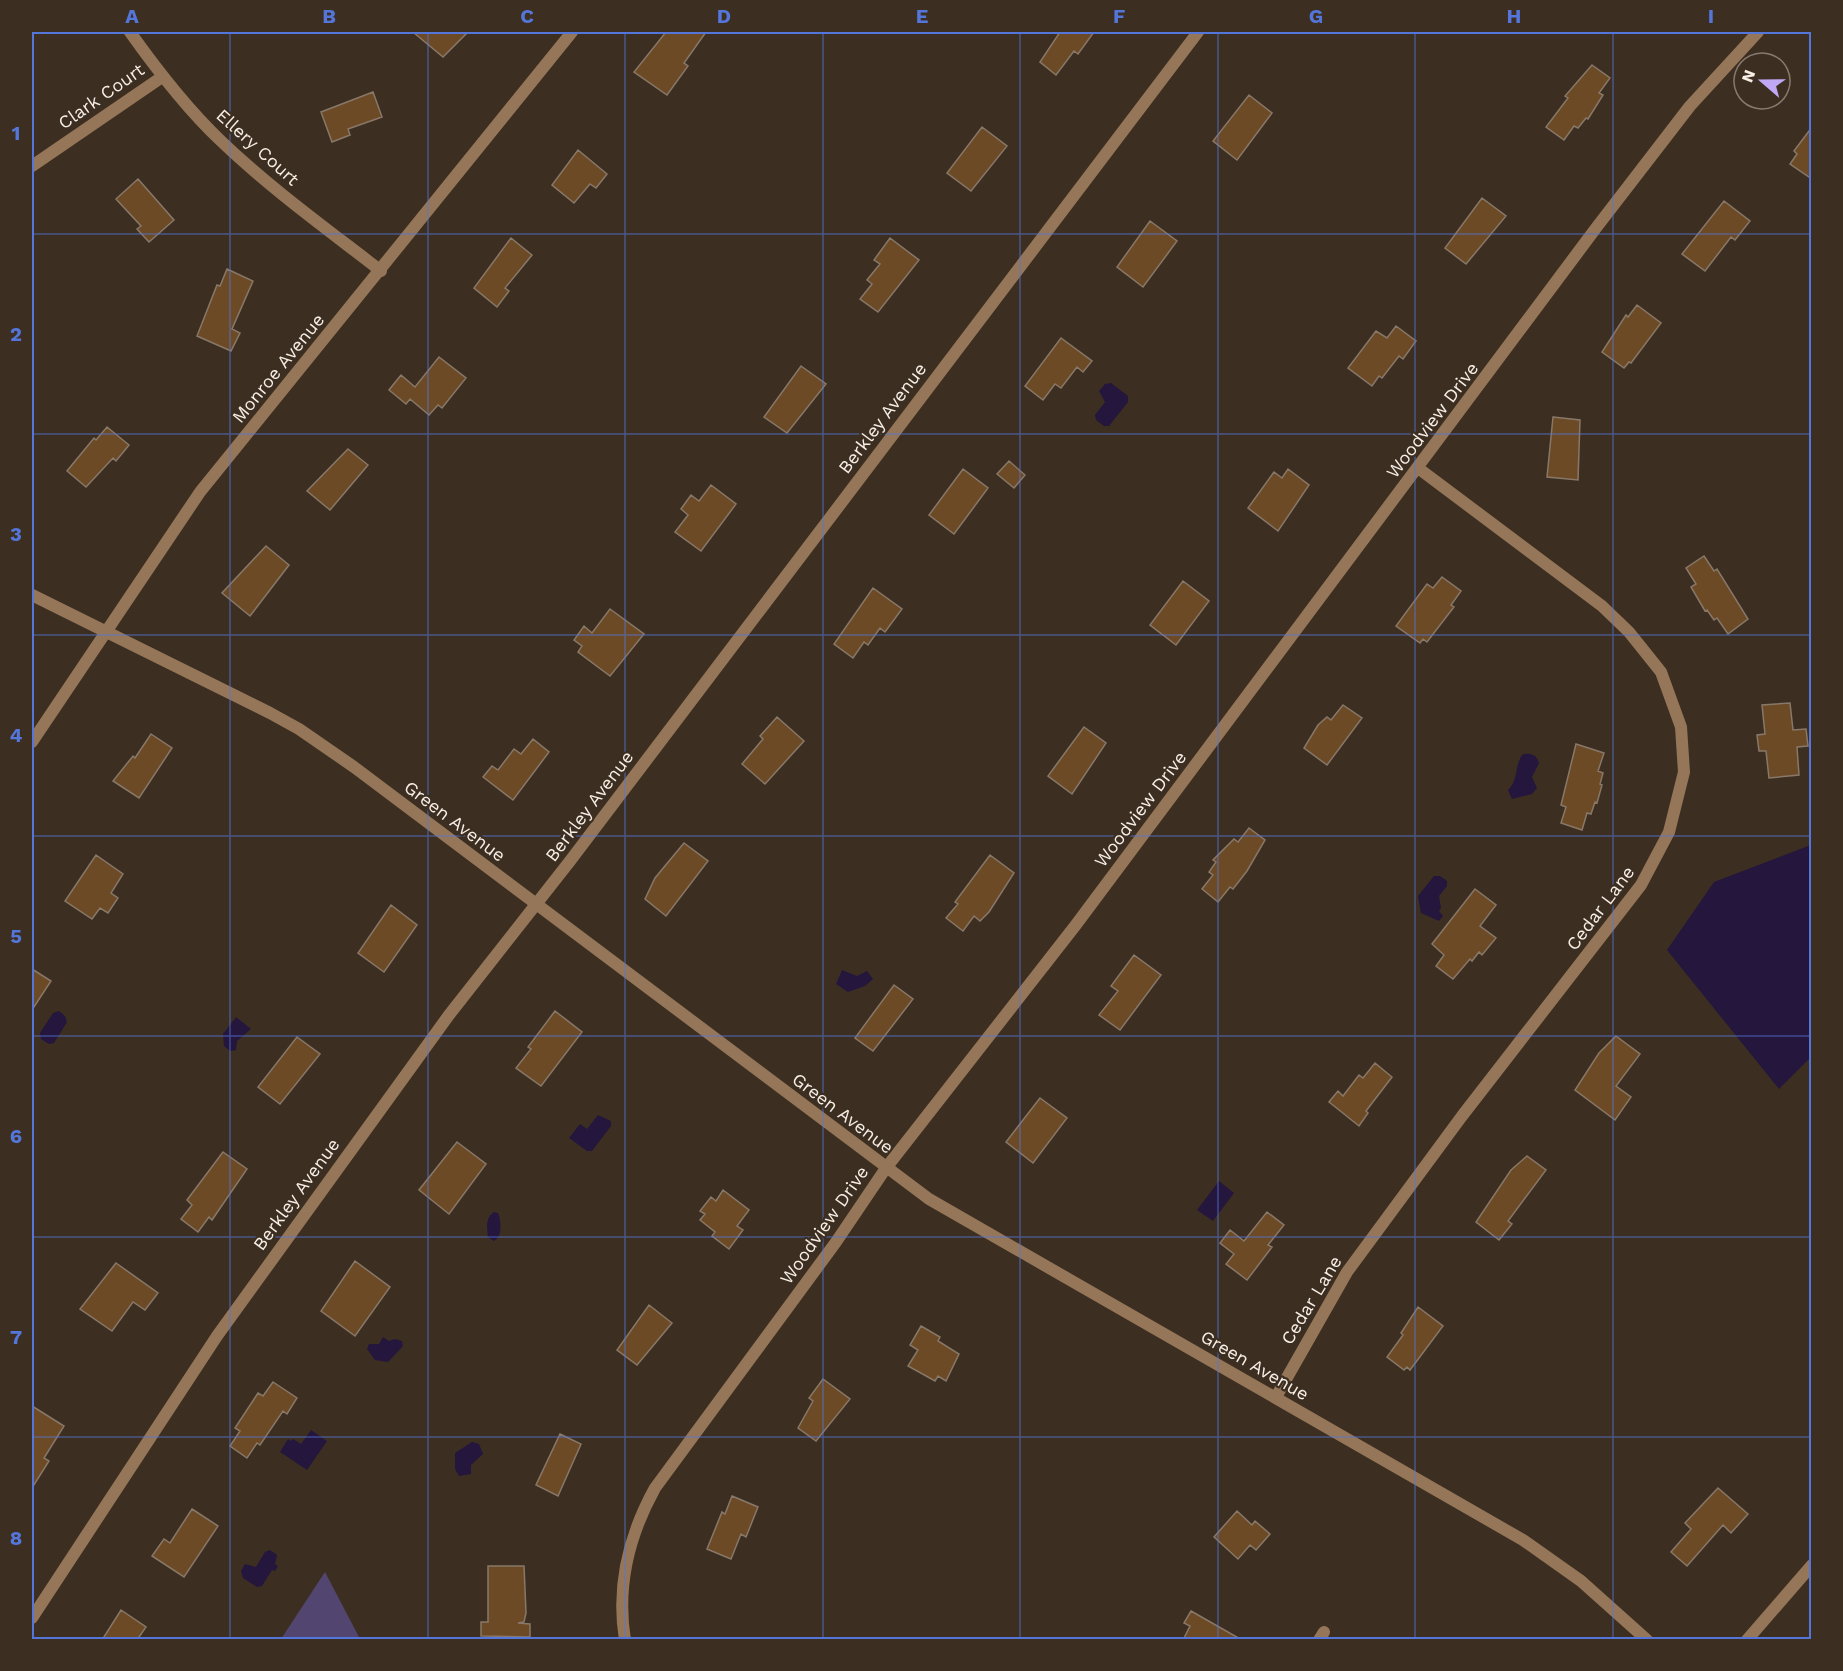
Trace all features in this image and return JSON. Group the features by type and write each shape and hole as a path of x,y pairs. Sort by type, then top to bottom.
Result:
{"street":[{"name":"Ellery Court","path":"130,32 162,77 220,140 293,202 381,271"},
{"name":"Monroe Avenue","path":"32,742 200,492 572,32"},
{"name":"Berkley Avenue","path":"32,1618 230,1317 442,1025 536,905 1198,32"},
{"name":"Woodview Drive","path":"625,1640 620,1596 638,1518 655,1488 836,1242 886,1168 1075,926 1596,228 1683,116 1758,32"},
{"name":"Clark Court","path":"32,166 162,77"},
{"name":"Cedar Lane","path":"1276,1397 1347,1272 1462,1116 1641,885 1669,832 1684,772 1681,727 1661,672 1629,632 1602,606 1418,468"},
{"name":"Green Avenue","path":"32,595 299,729 354,767 929,1199 1276,1397 1549,1557 1581,1581 1647,1640"},
{"path":"1746,1640 1812,1565"}],"shaded area":[{"path":"1111,383 1128,396 1128,402 1109,426 1104,426 1096,420 1095,415 1105,402 1099,391 1105,384"},
{"path":"1523,754 1533,755 1538,760 1539,763 1532,777 1537,788 1532,794 1512,799 1508,790 1514,782 1518,763"},
{"path":"1811,845 1811,1057 1779,1089 1667,950 1714,882"},
{"path":"1434,876 1440,876 1447,881 1447,886 1439,896 1441,908 1439,911 1443,916 1439,921 1421,913 1418,896"},
{"path":"842,970 857,976 867,971 873,979 865,986 848,992 836,984"},
{"path":"59,1011 65,1016 67,1022 54,1043 49,1044 41,1039 40,1033 53,1013"},
{"path":"236,1017 251,1029 237,1041 236,1050 230,1051 224,1046 223,1034"},
{"path":"598,1115 611,1121 611,1126 592,1151 587,1151 569,1138 580,1124 587,1129"},
{"path":"1219,1181 1234,1193 1213,1221 1197,1210"},
{"path":"494,1212 498,1213 500,1228 499,1236 494,1241 488,1237 487,1227 489,1217"},
{"path":"383,1337 389,1341 395,1339 402,1341 403,1346 388,1362 375,1360 367,1349 369,1344 379,1344"},
{"path":"311,1430 327,1441 307,1470 280,1452 288,1439 301,1444"},
{"path":"472,1442 479,1444 483,1454 471,1465 471,1474 459,1476 455,1469 455,1453"},
{"path":"270,1550 277,1555 275,1564 278,1566 275,1571 272,1570 262,1586 257,1587 243,1578 241,1571 245,1564 256,1567 265,1552"},
{"path":"325,1572 360,1639 281,1639"}],"building":[{"path":"413,32 468,32 443,57"},
{"path":"666,32 706,32 684,63 688,66 667,95 634,72"},
{"path":"1060,32 1094,32 1078,54 1074,51 1056,75 1040,62"},
{"path":"1592,65 1610,78 1599,93 1603,95 1588,119 1586,118 1578,128 1574,126 1564,140 1546,127 1568,98 1565,96"},
{"path":"373,92 382,117 348,129 350,135 332,142 321,112"},
{"path":"1249,95 1272,113 1237,160 1213,141"},
{"path":"982,127 1007,146 971,191 947,173"},
{"path":"1812,127 1812,179 1790,164 1797,154 1794,151"},
{"path":"578,150 607,174 596,188 590,184 574,203 552,185"},
{"path":"138,179 174,220 149,242 137,229 141,226 116,199"},
{"path":"1482,198 1506,216 1466,264 1445,248"},
{"path":"1724,201 1750,221 1735,240 1731,237 1705,271 1682,254"},
{"path":"1150,221 1177,241 1143,287 1117,267"},
{"path":"511,238 532,255 505,288 509,291 497,307 474,288"},
{"path":"890,238 919,260 878,312 860,299 872,284 867,280 880,264 874,260"},
{"path":"227,269 253,281 232,329 240,333 231,351 197,336 217,285 220,286"},
{"path":"1637,305 1661,323 1631,363 1629,362 1624,368 1602,352 1626,315 1628,317"},
{"path":"1396,326 1416,341 1403,359 1399,356 1382,378 1379,376 1372,386 1348,368 1376,331 1387,338"},
{"path":"1061,338 1092,361 1083,372 1077,367 1061,388 1055,384 1043,400 1025,386"},
{"path":"439,357 466,378 442,408 438,405 429,415 410,399 406,404 389,390 401,375 415,387"},
{"path":"801,366 826,384 787,433 764,417"},
{"path":"1553,417 1580,420 1578,480 1547,477"},
{"path":"107,427 129,445 116,461 113,458 86,487 67,471 94,438 96,440"},
{"path":"348,449 368,465 330,510 307,491"},
{"path":"1009,461 1025,475 1014,488 997,474"},
{"path":"963,469 988,488 954,534 929,515"},
{"path":"1288,469 1309,485 1278,531 1248,508 1274,472 1282,478"},
{"path":"711,485 736,504 701,551 675,532 688,515 681,509 691,495 699,501"},
{"path":"266,546 289,565 250,616 222,593"},
{"path":"1704,556 1714,571 1717,569 1748,619 1728,634 1717,618 1714,620 1707,610 1705,611 1691,587 1696,584 1686,568"},
{"path":"1442,577 1461,591 1451,605 1454,607 1427,642 1423,639 1420,643 1396,626 1427,584 1433,588"},
{"path":"1183,581 1209,601 1176,645 1150,625"},
{"path":"873,588 902,609 885,632 880,628 868,645 864,642 853,658 834,644"},
{"path":"610,609 644,634 610,676 578,652 582,646 574,640 584,626 592,633"},
{"path":"1790,703 1793,730 1806,729 1808,746 1797,747 1799,775 1769,778 1766,751 1759,751 1757,735 1765,734 1762,705"},
{"path":"1343,705 1362,718 1327,765 1304,748 1318,725 1327,717 1331,720"},
{"path":"777,717 804,741 765,784 742,764 763,739 760,736"},
{"path":"1084,727 1106,743 1072,794 1048,776"},
{"path":"151,734 172,748 139,798 113,781 133,756 135,758"},
{"path":"533,739 549,752 513,800 483,777 492,766 498,770 514,749 521,754"},
{"path":"1576,744 1604,753 1598,771 1603,773 1597,803 1595,802 1591,814 1587,813 1582,830 1561,823 1566,807 1561,805"},
{"path":"1249,828 1265,840 1247,871 1233,889 1230,887 1218,902 1202,889 1213,875 1209,872 1216,862 1213,860 1234,839 1238,842"},
{"path":"684,843 708,861 666,916 645,899 655,878"},
{"path":"96,855 123,874 111,893 118,898 108,913 100,908 92,919 65,901"},
{"path":"990,855 1014,873 989,912 980,921 974,916 963,931 946,918 958,904 955,902"},
{"path":"1475,889 1496,905 1480,926 1496,938 1482,955 1479,952 1472,961 1470,959 1453,979 1436,966 1444,955 1432,944"},
{"path":"391,905 417,925 384,972 358,953"},
{"path":"1134,955 1161,975 1120,1030 1099,1015 1118,991 1111,986"},
{"path":"32,969 51,981 32,1010"},
{"path":"894,985 913,999 873,1051 855,1038"},
{"path":"555,1011 582,1032 541,1086 516,1068 531,1049 528,1047"},
{"path":"1616,1036 1640,1054 1616,1086 1631,1097 1615,1120 1575,1090 1599,1053"},
{"path":"297,1037 320,1054 280,1104 258,1087"},
{"path":"1375,1063 1392,1077 1366,1111 1368,1113 1359,1126 1329,1102 1338,1091 1343,1096 1359,1075 1363,1078"},
{"path":"1040,1098 1067,1118 1033,1163 1006,1142"},
{"path":"457,1142 486,1164 449,1214 419,1190"},
{"path":"223,1152 247,1169 212,1220 209,1217 198,1232 181,1219 192,1205 187,1200"},
{"path":"1527,1156 1546,1170 1508,1221 1512,1224 1499,1240 1476,1222 1511,1170"},
{"path":"723,1190 749,1210 737,1226 743,1230 729,1249 712,1236 715,1232 700,1220 705,1214 700,1211 711,1197 716,1201"},
{"path":"1267,1212 1284,1225 1268,1245 1272,1247 1247,1280 1226,1264 1234,1254 1220,1243 1230,1230 1244,1241"},
{"path":"355,1261 390,1287 355,1336 321,1311"},
{"path":"116,1263 158,1293 145,1310 133,1302 112,1331 80,1309"},
{"path":"649,1305 672,1323 637,1365 617,1350"},
{"path":"1418,1307 1443,1326 1410,1370 1407,1367 1404,1370 1387,1357 1403,1335 1401,1333"},
{"path":"921,1326 940,1337 938,1341 959,1354 946,1381 938,1376 935,1381 908,1366 918,1350 910,1345"},
{"path":"823,1379 850,1399 816,1441 798,1428 813,1401 809,1398"},
{"path":"273,1382 297,1398 287,1414 283,1411 260,1445 257,1443 247,1458 230,1446 240,1431 235,1428 258,1393 263,1396"},
{"path":"32,1406 64,1426 44,1458 49,1461 32,1488"},
{"path":"560,1434 581,1444 558,1496 536,1485"},
{"path":"1718,1488 1748,1514 1731,1533 1723,1525 1687,1566 1671,1552 1691,1529 1685,1523"},
{"path":"732,1496 758,1507 746,1537 741,1534 731,1559 707,1549 722,1512 725,1514"},
{"path":"192,1509 218,1526 184,1577 152,1556 164,1539 170,1543"},
{"path":"1237,1511 1252,1525 1255,1521 1270,1534 1256,1550 1250,1545 1238,1559 1214,1537"},
{"path":"488,1566 524,1566 526,1613 524,1622 518,1623 530,1624 530,1637 481,1636 481,1622 488,1622"},
{"path":"121,1610 146,1627 137,1640 102,1640"},
{"path":"1191,1611 1242,1640 1183,1640 1190,1626 1184,1623"}]}
